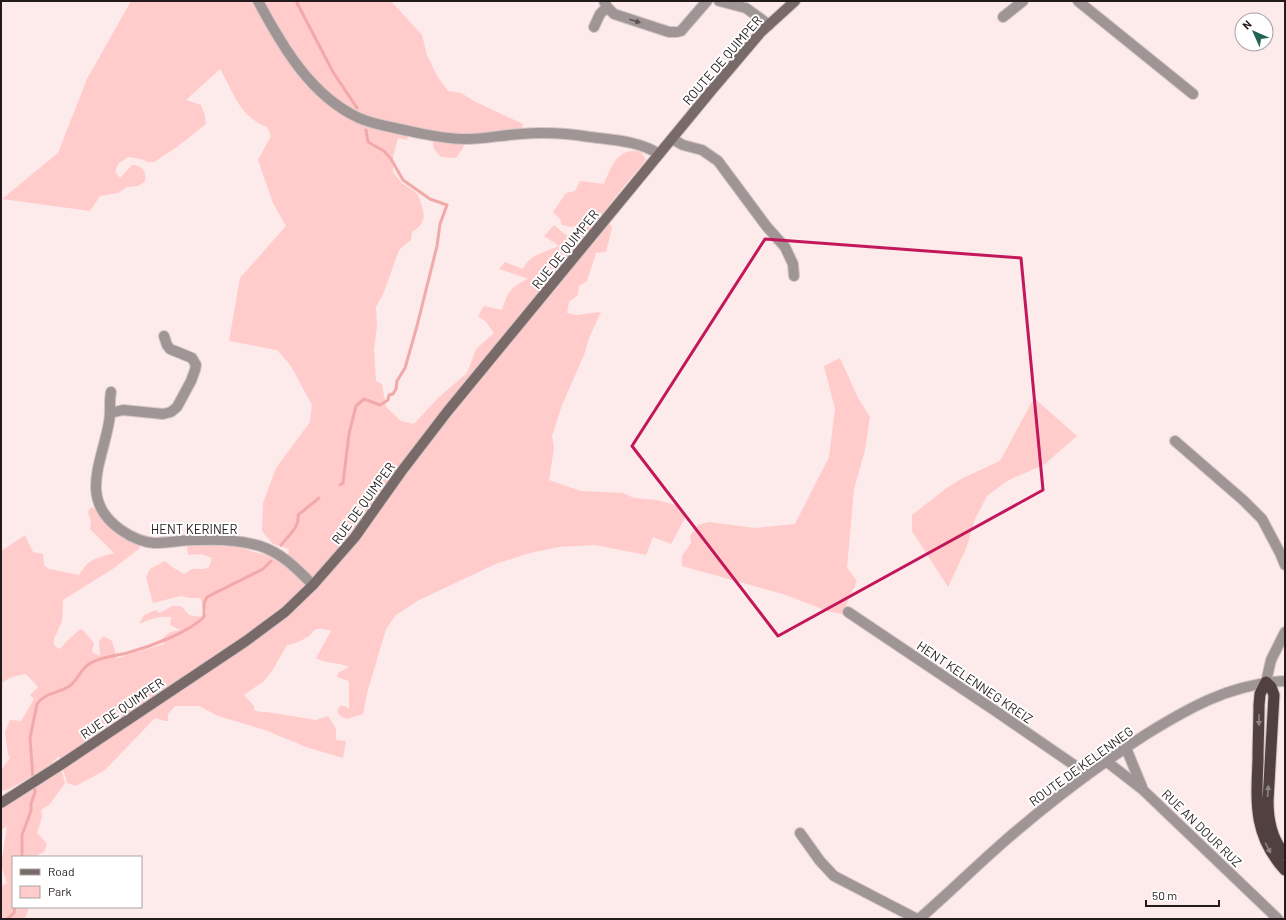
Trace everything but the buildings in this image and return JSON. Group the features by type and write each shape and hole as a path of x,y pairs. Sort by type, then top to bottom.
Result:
{"highway":[{"path":"1285,854 1275,840 1268,812 1274,695 1271,687 1266,682 1260,694 1259,700 1256,794 1260,826 1266,844 1274,857 1285,870"}],"main road":[{"name":"ROUTE DE QUIMPER","path":"672,139 736,60 768,25 794,1"},
{"name":"RUE DE QUIMPER","path":"1,803 246,641 285,612 313,585 355,537 401,472 447,412 672,139"}],"street":[{"path":"258,1 283,45 304,73 328,98 360,118 386,126 426,134 465,139 519,134 554,133 574,135 642,146 659,154"},
{"path":"594,27 605,4 614,14 668,32 677,32 685,27 707,1"},
{"path":"719,1 746,5 768,25"},
{"path":"1003,17 1023,1"},
{"path":"1078,1 1193,94"},
{"path":"672,139 683,146 702,150 718,161 767,227 785,247 794,264 794,276"},
{"path":"110,413 124,410 163,414 171,412 177,407 193,376 196,365 192,358 170,349 164,336"},
{"name":"HENT KERINER","path":"111,392 109,402 110,413 98,470 96,494 99,507 116,527 133,538 147,542 217,540 245,542 261,546 286,559 313,585"},
{"path":"1175,441 1233,491 1262,519 1285,565"},
{"name":"HENT KELENNEG KREIZ","path":"848,612 1077,767 1086,776"},
{"path":"1266,682 1271,660 1285,632"},
{"name":"ROUTE DE KELENNEG","path":"918,919 1008,838 1086,776 1126,748 1191,708 1233,690 1266,682 1285,681"},
{"name":"RUE AN DOUR RUZ","path":"1126,748 1142,789"},
{"name":"RUE AN DOUR RUZ","path":"1106,761 1142,789 1278,919"},
{"path":"800,833 820,861 834,876 918,919"}],"highlighted area":[{"path":"765,239 1021,258 1043,490 778,636 632,446"}],"green space":[{"path":"131,1 391,1 422,35 427,55 437,76 448,91 461,93 476,102 523,124 521,130 466,135 463,148 456,158 441,157 434,149 433,143 442,139 409,130 407,140 398,138 393,157 393,172 402,183 418,194 424,215 421,224 412,232 411,240 399,250 384,292 376,307 377,326 374,350 376,381 382,384 386,407 401,421 414,424 438,398 467,373 476,349 494,333 486,322 478,316 484,306 502,310 510,291 528,279 499,269 505,262 523,269 525,264 533,257 559,246 544,236 554,225 567,236 586,225 570,227 562,225 560,219 553,212 566,193 575,191 580,181 604,184 616,159 626,152 641,152 646,160 596,222 609,222 612,228 606,252 596,253 587,281 579,286 578,295 569,302 567,313 577,315 601,312 562,405 552,436 554,448 549,480 581,491 623,493 634,498 657,500 679,506 685,518 671,544 653,537 646,555 595,545 559,547 530,553 498,563 419,600 396,615 386,629 367,693 363,714 347,719 340,716 337,711 340,706 345,706 349,709 349,681 337,677 339,672 349,667 316,658 331,631 317,629 303,640 287,645 272,671 264,681 244,695 254,706 254,710 261,712 316,720 328,716 336,729 336,740 346,741 343,758 306,747 265,730 218,716 199,706 175,706 168,714 168,721 155,718 105,770 76,786 67,783 59,756 48,767 9,789 1,791 1,770 10,758 8,754 5,732 10,720 21,721 34,699 30,695 38,687 26,674 7,679 2,683 3,688 1,689 1,551 25,535 33,552 43,554 44,565 49,569 79,575 90,562 114,553 90,529 91,521 88,512 91,507 100,512 138,544 140,548 114,568 63,600 62,621 54,639 54,645 59,649 80,629 83,630 94,643 92,652 100,656 99,642 103,636 112,641 117,658 164,644 162,639 170,632 180,630 170,625 171,617 155,618 139,624 144,615 156,610 159,613 172,606 181,606 189,615 200,617 207,612 200,598 181,596 153,603 146,577 150,569 165,561 184,574 192,569 203,569 209,567 212,558 201,554 188,555 187,547 198,542 228,543 254,552 288,557 289,549 273,544 262,531 263,503 276,468 310,422 312,405 291,366 277,350 229,341 240,278 286,226 273,203 258,160 271,136 267,127 257,122 243,110 220,69 186,100 201,105 206,124 177,147 154,162 128,157 118,164 115,172 120,178 132,165 143,169 145,181 138,186 127,187 118,193 100,196 90,211 2,199 58,153 87,79"},
{"path":"840,358 858,398 870,417 865,450 854,489 847,568 857,581 842,614 827,611 786,595 682,566 682,556 691,543 690,536 698,525 709,522 755,528 795,524 829,457 835,409 824,366"},
{"path":"1034,398 1077,436 1045,464 1007,481 987,496 975,519 966,549 948,587 912,531 912,515 948,487 963,478 1000,461"},
{"path":"61,769 65,783 50,804 41,810 42,817 37,833 47,844 44,852 37,856 12,856 12,908 29,908 25,919 1,919 1,886 7,883 1,866 7,826 1,830 1,806"}],"waterway":[{"path":"296,1 333,72 357,108"},
{"path":"340,485 343,483 349,434 356,406 364,399 380,405 388,400 389,395 393,394 396,389 397,381 405,368 437,246 440,224 447,205 430,199 403,180 391,159 384,151 368,142 366,130"},
{"path":"281,545 295,527 298,515 319,498"},
{"path":"33,779 30,738 37,704 40,700 67,688 76,680 84,669 93,662 102,658 127,653 146,647 168,639 188,629 204,617 204,603 207,597 263,569 271,561"},
{"path":"22,856 22,835 31,811 31,804 35,792 34,785"},
{"path":"7,919 14,913 15,908"}]}
